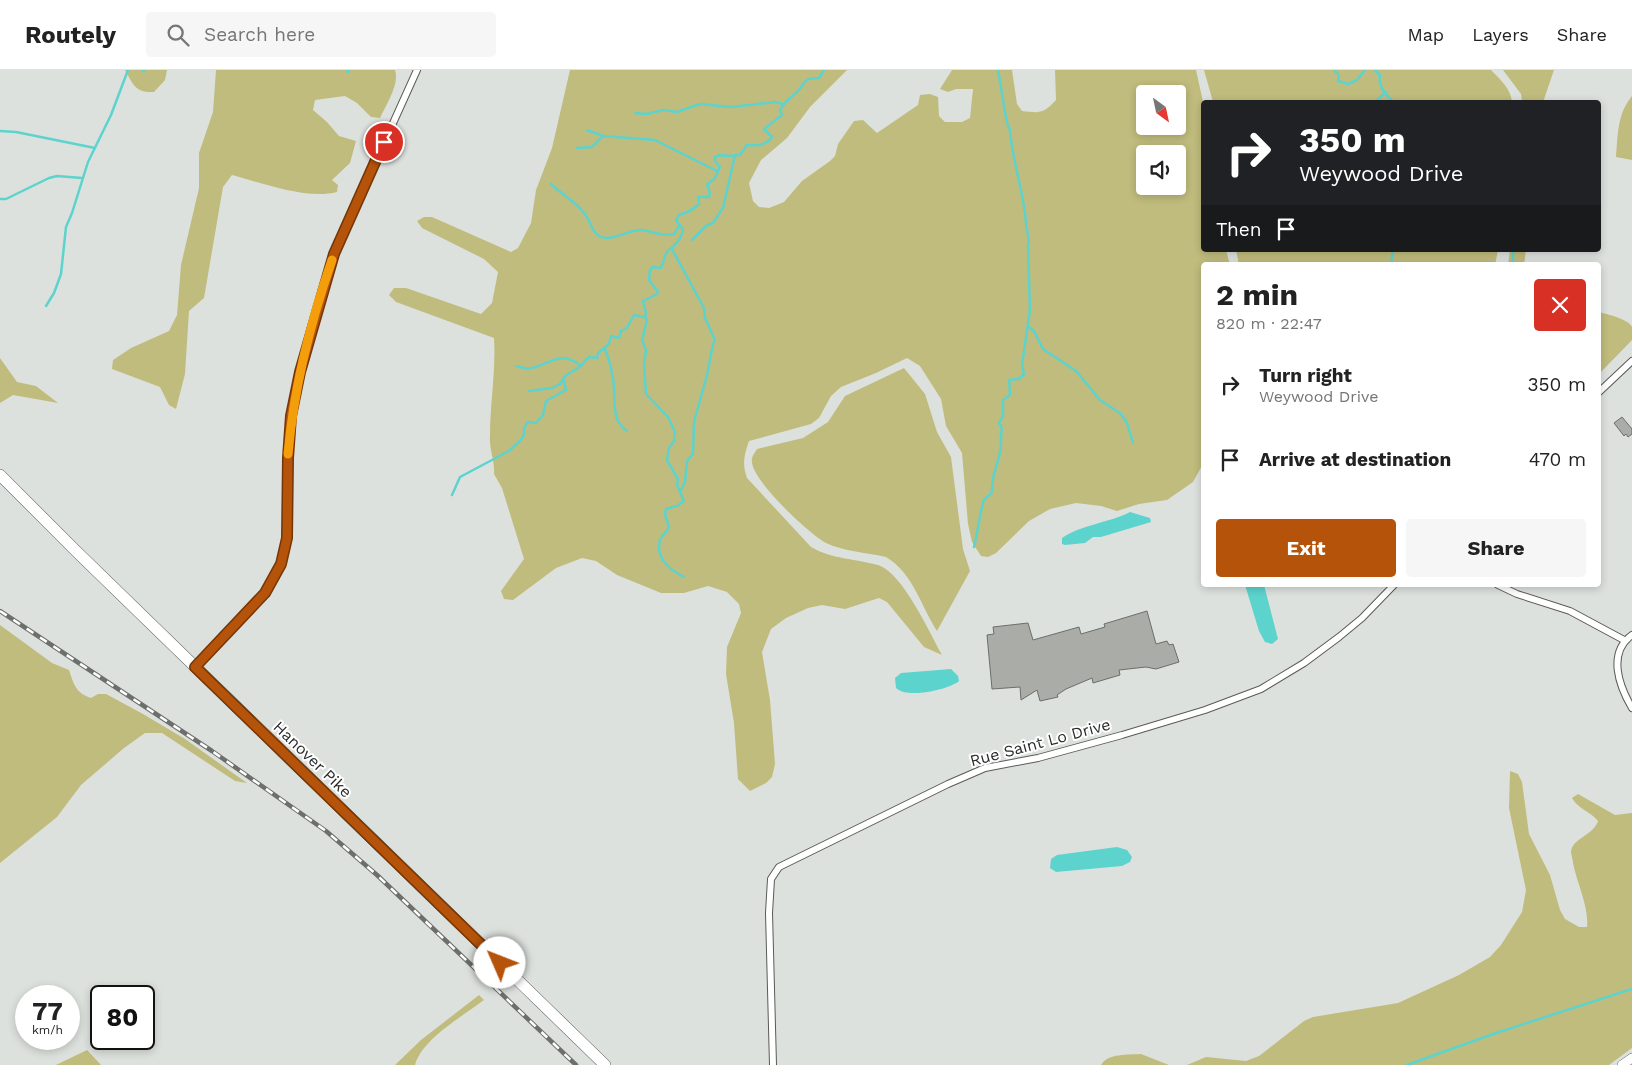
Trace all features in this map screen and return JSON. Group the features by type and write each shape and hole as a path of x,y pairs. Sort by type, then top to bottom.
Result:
{"highway":[{"name":"Hanover Pike","path":"0,474 77,552 605,1065"}],"street":[{"path":"195,667 265,593 281,564 287,538 288,458 291,416 305,351 337,246 418,70"},
{"path":"1601,390 1632,361"},
{"name":"Rue Saint Lo Drive","path":"773,1065 769,913 772,879 779,867 948,784 985,768 1038,758 1113,738 1205,710 1261,689 1296,668 1339,637 1362,618 1392,587"},
{"path":"1502,587 1570,612 1624,640"},
{"path":"1632,635 1624,640 1619,653 1618,674 1621,686 1632,708"},
{"path":"1624,1065 1632,1058"}],"shaded area":[{"path":"125,70 167,70 165,80 154,92 148,92 135,87"},
{"path":"216,70 395,70 396,82 380,118 371,117 357,103 345,96 315,100 313,110 339,136 356,141 350,163 332,180 338,185 337,192 312,194 299,192 232,175 223,187 204,298 189,311 185,374 176,409 169,405 160,387 112,369 113,360 131,348 169,331 177,315 181,265 199,188 199,153 213,112"},
{"path":"570,70 847,70 810,107 787,138 761,160 749,183 753,201 759,207 769,208 784,202 802,181 835,156 838,144 854,121 863,120 877,133 918,105 920,95 930,94 938,97 939,116 945,122 962,122 970,118 973,89 956,89 948,92 940,89 952,70 1012,70 1017,104 1022,111 1041,112 1056,100 1055,70 1196,70 1203,100 1201,100 1201,252 1227,252 1229,262 1201,262 1201,467 1193,482 1167,500 1139,504 1117,511 1101,506 1076,503 1050,509 1029,521 996,553 988,557 981,556 972,542 968,524 962,453 946,426 941,399 920,366 907,358 841,387 831,396 819,418 811,424 749,441 744,459 747,478 811,547 827,554 878,565 897,579 915,604 942,655 924,647 887,602 879,598 845,609 822,605 808,608 786,618 771,629 762,652 770,700 775,764 772,777 766,783 750,791 738,779 734,723 726,674 727,647 741,613 739,604 727,592 708,586 684,593 661,593 617,575 596,561 582,558 556,568 513,600 504,599 501,591 524,559 502,488 494,474 490,441 494,338 396,302 389,295 394,288 406,288 481,314 492,303 498,272 484,259 422,228 417,221 424,217 432,217 511,252 518,248 531,223 536,190 552,148"},
{"path":"1204,70 1491,70 1507,89 1512,100 1212,100"},
{"path":"1503,70 1554,70 1544,100 1522,100 1521,94"},
{"path":"1632,96 1632,160 1616,157 1621,117"},
{"path":"1236,252 1498,252 1496,262 1238,262"},
{"path":"1510,252 1526,252 1524,262 1508,262"},
{"path":"1601,313 1617,317 1630,324 1632,327 1632,340 1601,372"},
{"path":"0,358 17,382 36,386 58,403 13,395 0,403"},
{"path":"904,368 925,394 937,432 951,457 963,549 970,571 937,631 910,581 895,564 886,557 840,548 818,538 783,507 762,483 752,463 752,457 757,449 803,438 828,422 845,396"},
{"path":"0,625 52,663 69,670 74,684 82,694 91,698 98,694 106,694 185,739 247,783 235,781 162,733 145,733 124,748 81,785 57,817 0,863"},
{"path":"1510,771 1518,774 1522,782 1529,834 1550,875 1560,910 1565,919 1579,927 1587,927 1587,919 1585,903 1571,852 1575,843 1592,830 1598,821 1577,805 1572,798 1578,794 1615,815 1632,813 1632,1048 1609,1065 1187,1065 1206,1057 1246,1061 1259,1056 1304,1021 1313,1017 1398,1003 1459,975 1490,957 1501,945 1522,912 1526,890 1509,808"},
{"path":"479,995 484,1000 434,1037 419,1055 415,1065 395,1065 421,1040"},
{"path":"87,1050 101,1065 56,1065"},
{"path":"1141,1054 1169,1065 1101,1065 1108,1058"}],"water":[{"path":"1130,512 1150,518 1151,522 1101,537 1093,537 1085,543 1062,544 1062,538 1070,533"},
{"path":"1246,587 1265,587 1278,639 1272,644 1265,642 1259,631"},
{"path":"951,669 958,676 959,681 946,687 918,693 909,693 896,688 895,678 901,673"},
{"path":"1117,847 1127,850 1132,857 1130,862 1122,866 1056,872 1050,868 1051,859 1057,855"}],"building":[{"path":"1622,417 1632,429 1632,434 1628,437 1626,434 1624,436 1614,423"},
{"path":"1147,611 1156,644 1167,641 1169,645 1173,644 1179,662 1156,669 1146,667 1119,670 1120,675 1093,683 1092,678 1066,689 1057,695 1058,697 1040,701 1037,690 1021,700 1020,687 992,689 987,635 994,634 993,627 1028,623 1033,640 1079,627 1081,634 1105,627 1104,624"}],"waterway":[{"path":"46,306 54,293 61,274 66,227 88,162 111,115 128,70"},
{"path":"684,577 665,563 659,547 660,540 669,527 665,515 666,509 677,506 684,501 677,485 678,479 667,460 669,448 674,441 675,432 668,417 646,394 644,364 646,350 642,340 647,320 643,301 658,292 649,280 650,270 653,267 661,268 665,255 681,236 683,229 676,221 679,215 695,208 699,204 698,197 709,197 710,193 707,185 715,178 720,167 715,161 715,157 720,155 740,155 747,145 758,145 770,140 772,137 764,129 782,115 780,110 782,107 806,80 819,78 824,70"},
{"path":"974,547 983,502 992,492 993,477 1000,452 1002,428 999,423 1003,416 1003,400 1010,395 1009,380 1019,379 1024,374 1022,365 1030,310 1029,238 998,70"},
{"path":"1334,70 1339,75 1338,81 1348,84 1357,80 1365,70"},
{"path":"1375,70 1380,75 1380,83 1383,90 1392,100"},
{"path":"1377,100 1386,92"},
{"path":"635,113 647,114 663,110 677,112 700,104 731,107 775,102 783,104"},
{"path":"587,130 603,136 655,140 717,171"},
{"path":"0,131 16,132 95,148"},
{"path":"577,148 592,147 603,136"},
{"path":"692,240 706,226 713,223 723,208 735,155"},
{"path":"0,199 6,199 49,178 57,176 82,178"},
{"path":"551,184 581,209 598,236 611,238 641,230 669,235 674,234 680,225"},
{"path":"672,249 704,308 705,318 715,340 694,422 693,454 687,461 685,482 681,490"},
{"path":"1391,262 1393,252"},
{"path":"1513,252 1513,262"},
{"path":"529,391 552,388 560,384 565,376 581,366 589,357 597,358 598,353 609,344 611,336 619,338 621,331 627,328 634,315 644,317"},
{"path":"1029,327 1034,331 1043,349 1076,371 1100,400 1121,414 1127,423 1133,443"},
{"path":"605,349 612,373 617,417 622,427 627,431"},
{"path":"517,366 534,368 556,359 564,358 572,360 581,366"},
{"path":"452,495 460,477 509,451 519,442 524,435 524,428 528,422 536,423 543,415 546,401 566,390 564,381"},
{"path":"1407,1065 1496,1033 1632,989"}],"railway":[{"path":"0,611 212,751 326,831 377,875 576,1065"}],"slow traffic":[{"path":"288,454 291,416 300,372 326,275 332,260"}],"route":[{"path":"384,142 343,232 326,275 305,351 291,416 288,458 288,524 285,550 281,564 265,593 195,667 500,963"}]}
